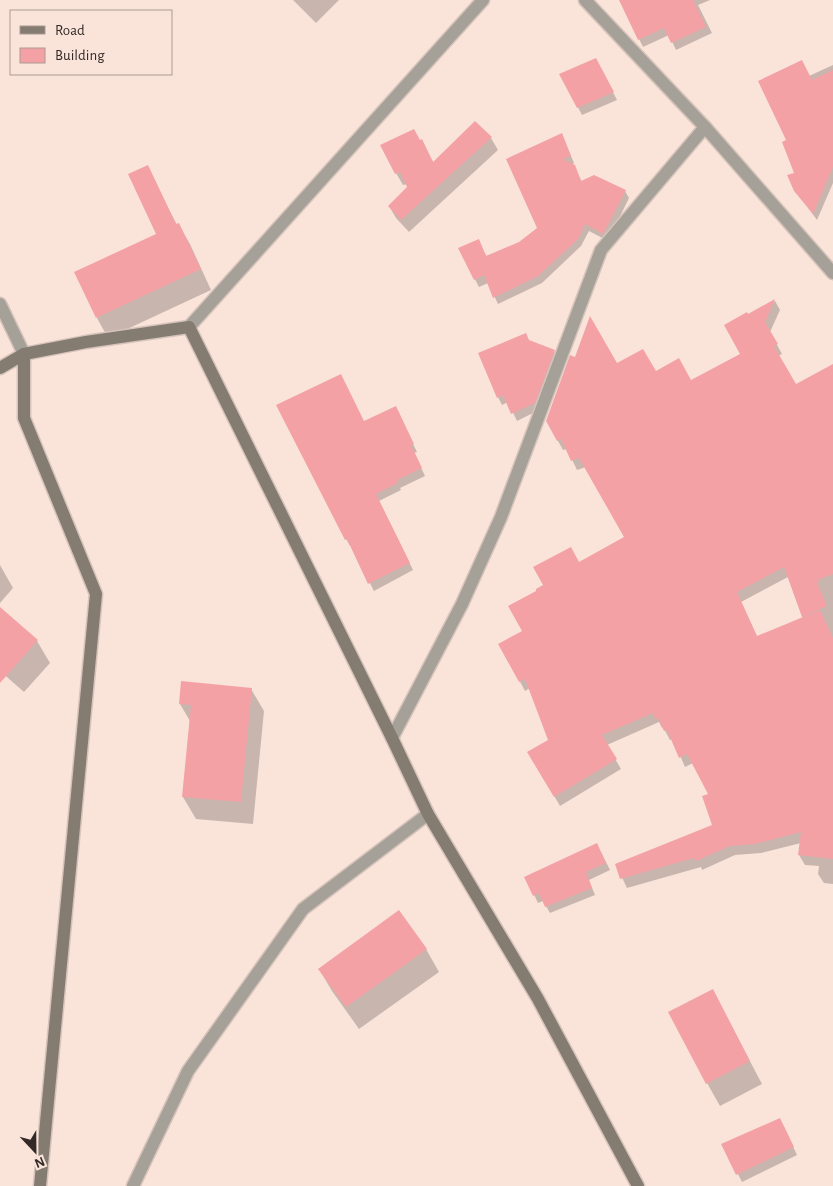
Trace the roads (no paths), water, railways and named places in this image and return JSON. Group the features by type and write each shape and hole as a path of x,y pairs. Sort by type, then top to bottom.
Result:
{"street":[{"path":"0,368 24,354 86,342 189,327 483,0"},
{"path":"585,0 705,127 833,273"},
{"path":"392,738 462,604 502,517 600,250 705,127"},
{"path":"0,304 24,354 24,418 96,594 40,1186"},
{"path":"189,327 428,814 538,999 638,1186"},
{"path":"133,1186 188,1071 303,910 428,814"}]}
